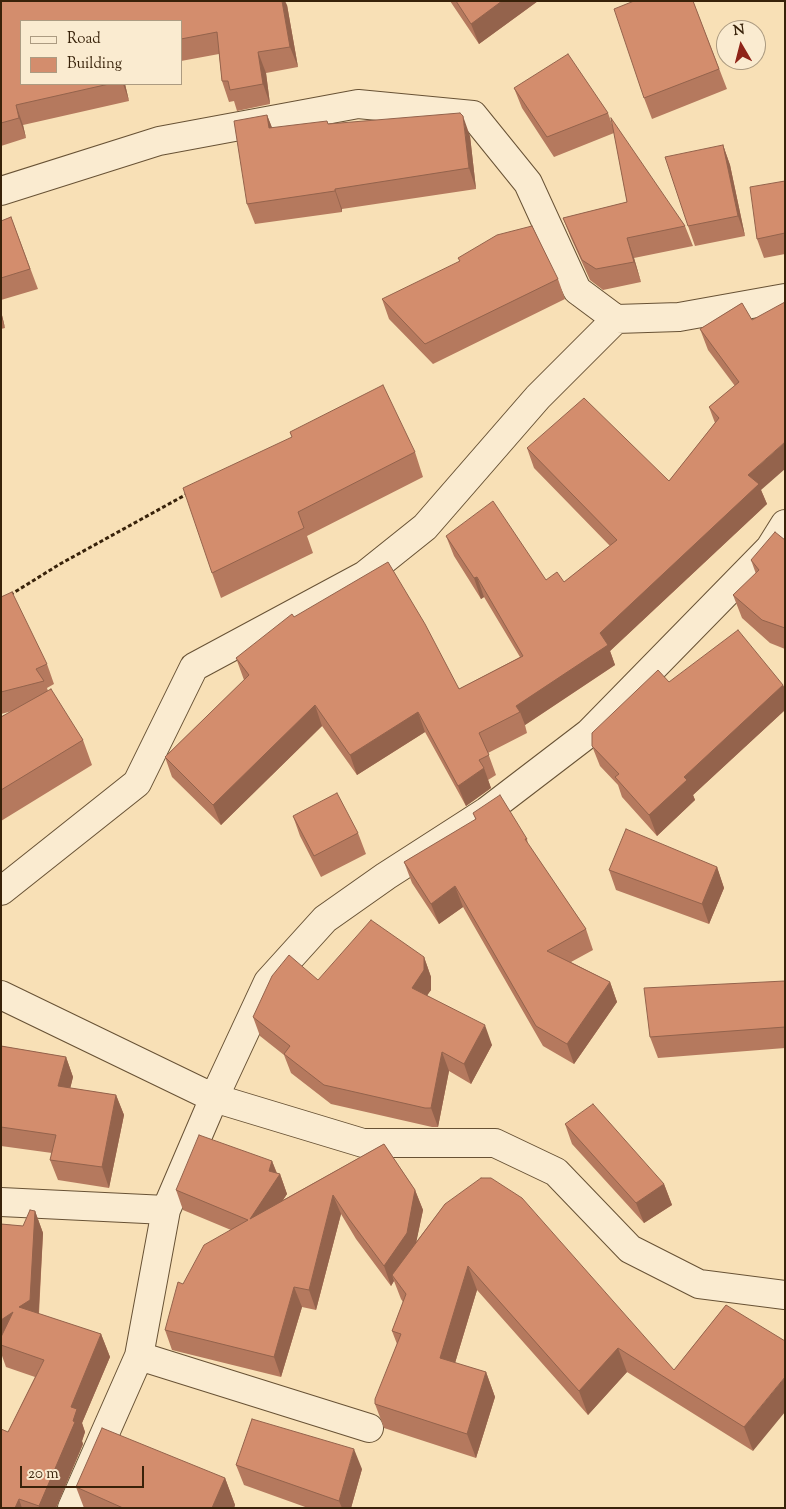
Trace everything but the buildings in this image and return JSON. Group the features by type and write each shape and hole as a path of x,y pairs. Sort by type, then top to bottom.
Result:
{"street":[{"path":"1,191 159,141 358,104 473,115 528,184 577,290 616,319 679,317 785,298"},
{"path":"1,891 138,783 194,667 364,575 425,527 538,396 616,319"},
{"path":"72,1508 139,1356 166,1210 214,1098 268,982 326,919 386,876 488,812 589,733 770,548 785,524"},
{"path":"1,995 214,1098 363,1143 495,1143 556,1172 630,1249 699,1284 785,1295"},
{"path":"1,1202 166,1210"},
{"path":"139,1356 369,1428"}],"path":[{"path":"10,596 60,564 188,493"}]}
